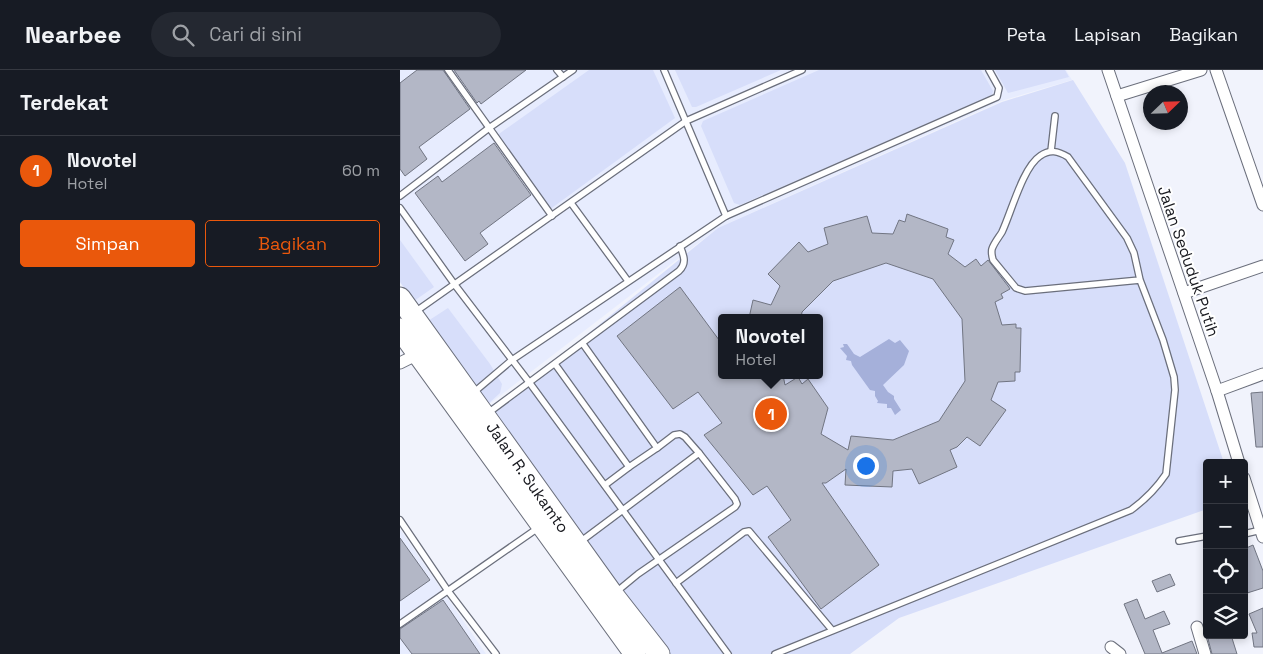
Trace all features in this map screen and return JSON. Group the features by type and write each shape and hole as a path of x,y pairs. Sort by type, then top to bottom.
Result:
{"highway":[{"name":"Jalan R. Sukamto","path":"404,314 409,358 542,526 635,654"},
{"name":"Jalan R. Sukamto","path":"404,314 485,415 613,595 659,654"}],"street":[{"name":"Jalan Seduduk Putih","path":"1108,70 1217,391 1238,459"},
{"path":"1117,96 1201,70"},
{"path":"1216,70 1263,205"},
{"path":"1184,293 1263,266"},
{"path":"1217,391 1263,374"},
{"path":"1248,490 1262,534"},
{"path":"1197,627 1205,654"}],"lane":[{"path":"448,70 552,216"},
{"path":"557,70 563,77"},
{"path":"400,196 489,128 573,70"},
{"path":"664,70 726,216"},
{"path":"404,314 455,285 686,121 802,70"},
{"path":"470,396 512,360 726,216 998,97 999,88 989,70"},
{"path":"1051,151 1055,116"},
{"path":"775,654 1131,510 1146,499 1166,474 1175,390 1174,377 1163,340 1140,280 1134,253 1127,238 1068,157 1059,151 1051,151 1037,158 1016,194 1002,231 992,247 991,254 993,260 1016,288 1025,291 1140,280"},
{"path":"571,202 628,281"},
{"path":"400,208 455,285 605,484 728,654"},
{"path":"485,415 683,268 684,257 680,246"},
{"path":"583,344 657,448"},
{"path":"555,364 629,467"},
{"path":"605,484 674,435 680,434 699,453 735,498 737,504 613,595"},
{"path":"576,544 699,453"},
{"path":"400,520 448,590 496,654"},
{"path":"400,624 542,526"},
{"path":"676,583 744,532 749,531 832,630"},
{"path":"1248,534 1262,534"},
{"path":"1179,541 1203,537"}],"shaded area":[{"path":"400,70 1066,70 1072,80 1001,101 718,228 488,405 400,283"},
{"path":"589,70 653,70 675,118 549,210 496,136"},
{"path":"675,70 781,70 696,107 692,107"},
{"path":"819,70 981,70 993,91 992,95 740,205 734,203 701,126 703,121"},
{"path":"995,70 1065,70 1069,77 1008,93"},
{"path":"1073,80 1125,163 1223,459 1203,459 1203,510 899,618 850,654 670,654 489,406 514,394 718,228 1002,102"},
{"path":"400,240 434,287 414,301 400,282"},
{"path":"448,308 490,364 502,384 500,393 488,404 428,321"},
{"path":"889,339 895,343 900,340 909,351 904,365 883,385 894,396 901,410 895,415 891,408 887,408 887,404 877,403 875,391 870,390 851,361 846,360 847,356 840,348 844,347 843,344 847,344 854,354 860,357"},
{"path":"400,529 486,654 400,654"}],"building":[{"path":"417,70 443,70 470,109 419,147 427,159 405,176 400,169 400,83"},
{"path":"454,70 526,70 481,104 479,101 477,103"},
{"path":"494,143 531,195 480,233 488,244 465,261 415,193 438,176 442,182"},
{"path":"907,214 948,229 946,237 954,240 948,254 965,267 976,259 981,266 988,260 1008,286 1010,289 1001,294 1003,298 995,302 1002,325 1016,324 1016,328 1021,328 1020,372 1015,372 1015,381 998,382 991,400 1006,410 980,446 967,437 957,447 950,450 957,467 919,484 912,469 893,471 892,487 845,485 846,469 826,483 822,483 879,565 821,609 768,537 791,520 767,486 753,495 704,435 722,423 698,392 673,409 617,336 680,287 718,339 718,379 784,379 785,385 795,379 799,379 802,384 808,379 828,408 821,434 848,450 851,436 893,440 939,421 965,381 962,319 933,279 886,263 833,281 802,314 750,314 753,300 771,305 780,286 768,274 799,242 808,252 828,244 824,228 867,216 872,233 893,234 899,220 905,222"},
{"path":"1263,392 1263,447 1256,447 1251,393"},
{"path":"400,538 430,580 400,601"},
{"path":"1253,545 1263,571 1263,588 1248,593 1248,549"},
{"path":"1170,574 1175,585 1157,592 1152,581"},
{"path":"1137,599 1145,619 1164,611 1170,624 1153,630 1162,653 1192,641 1197,654 1145,654 1124,604"},
{"path":"443,600 480,654 412,654 400,638 400,629"},
{"path":"1263,608 1263,647 1254,647 1252,633 1257,633 1249,614"},
{"path":"1208,639 1232,639 1237,654 1212,654"}],"place":[{"name":"Novotel","path":"771,414"}]}
